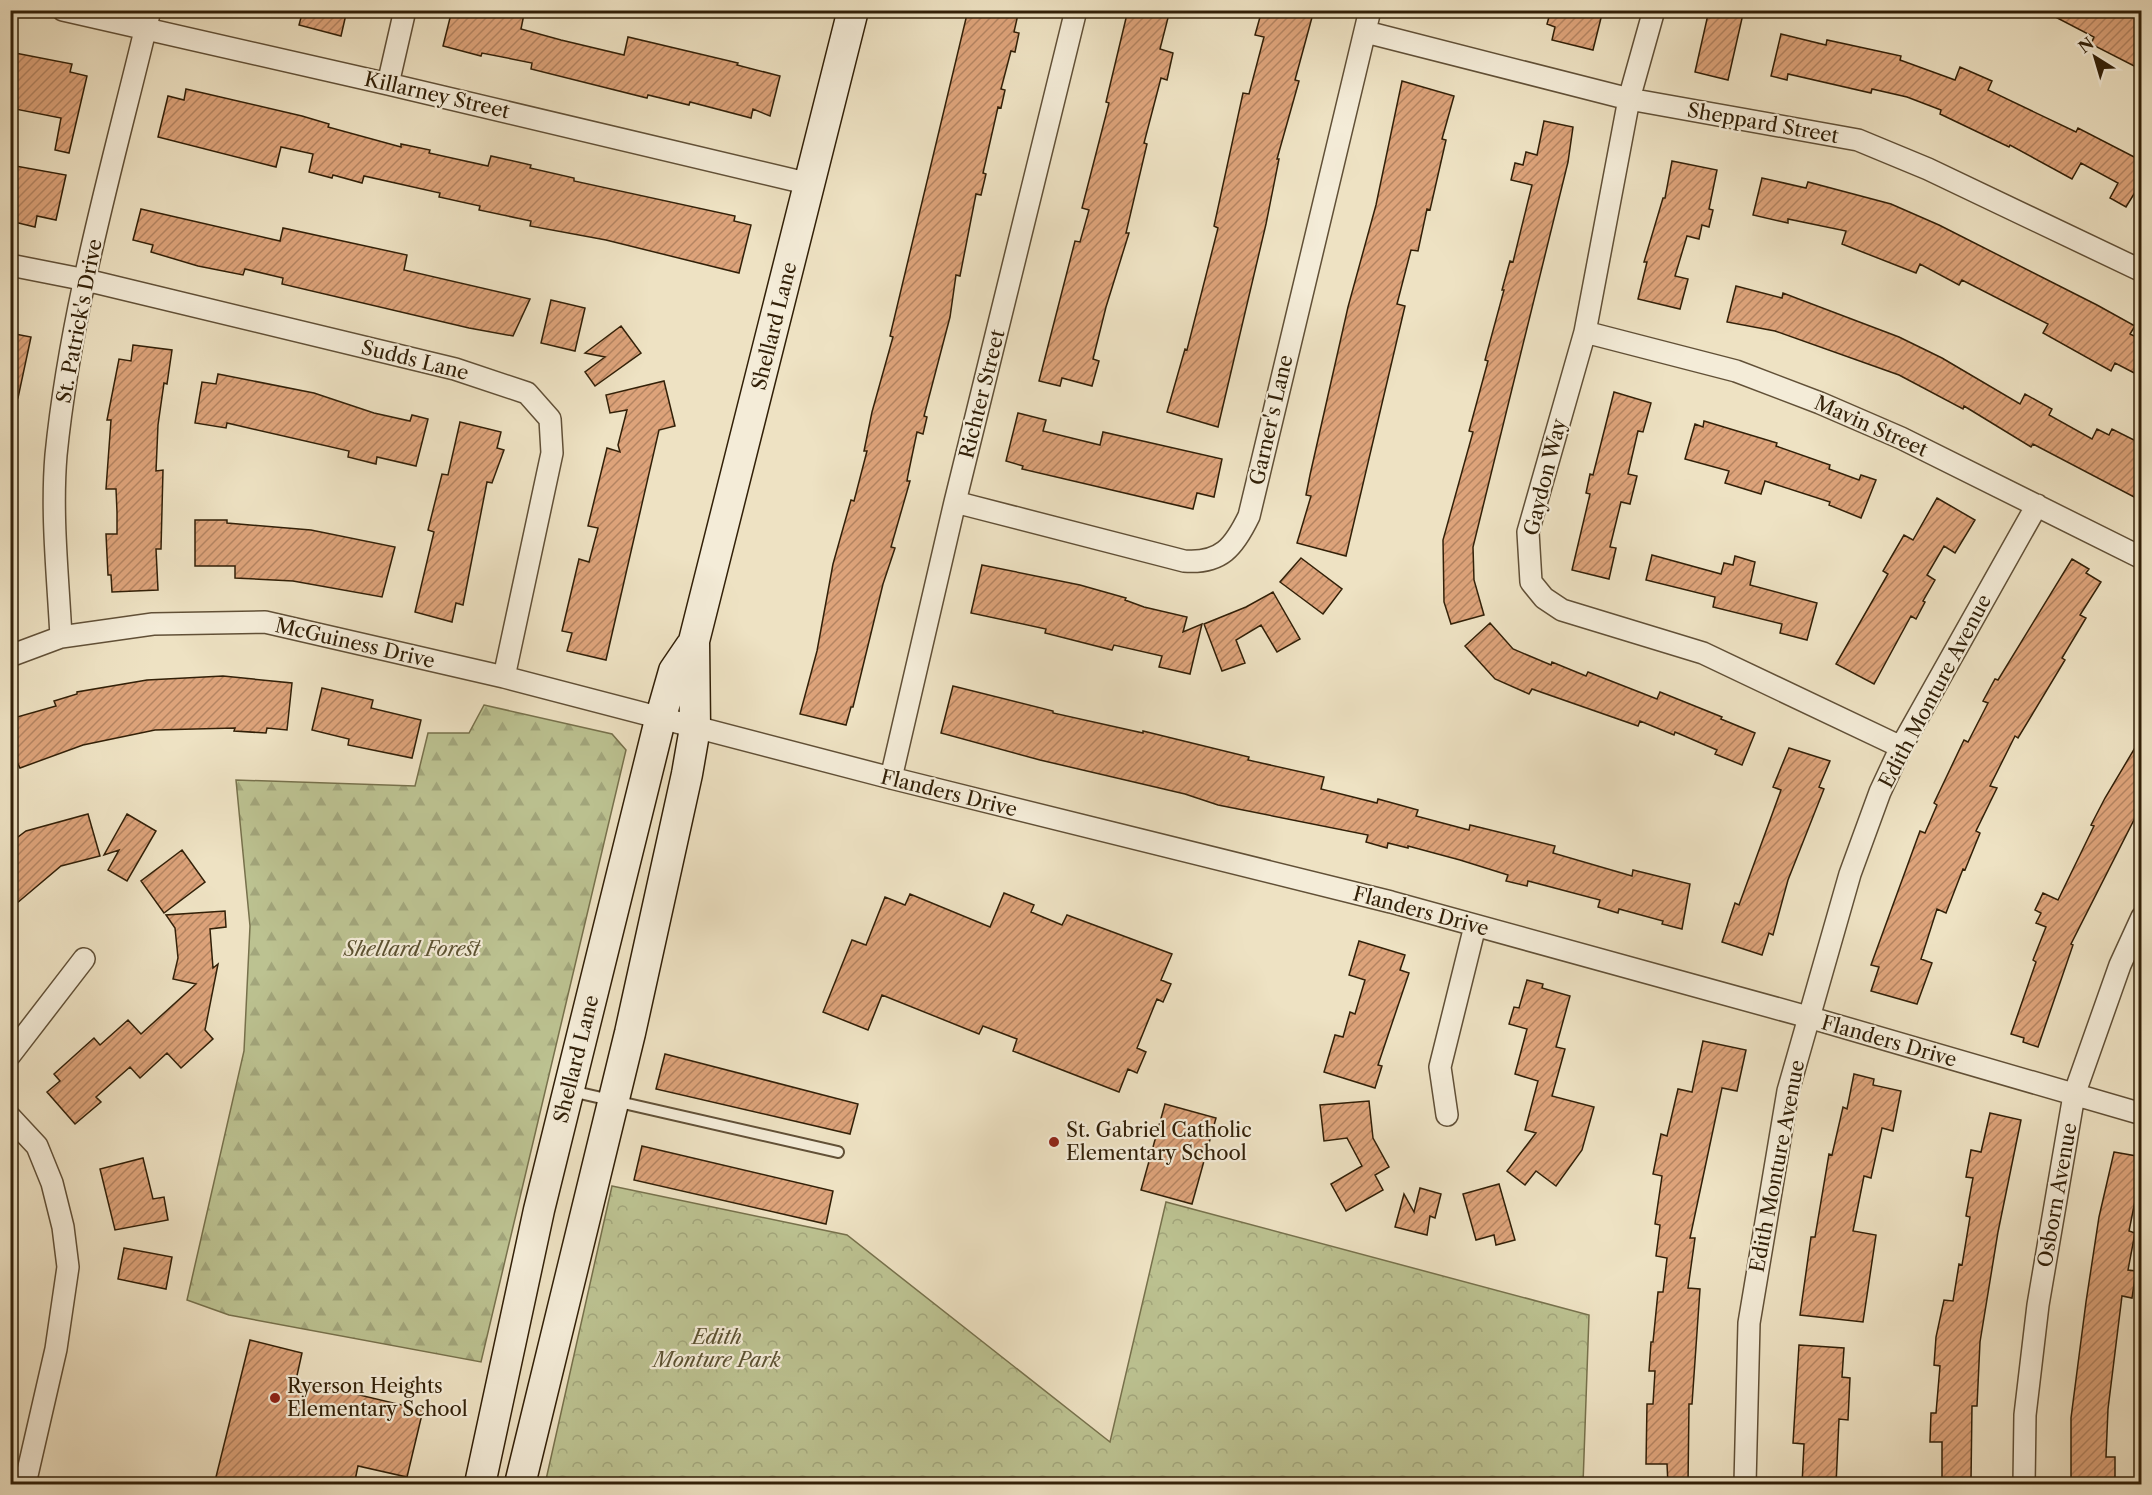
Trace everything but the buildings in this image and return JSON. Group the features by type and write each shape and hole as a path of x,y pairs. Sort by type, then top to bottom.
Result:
{"main road":[{"name":"Shellard Lane","path":"520,1485 611,1102 633,1022 695,728 694,641 853,10"},
{"name":"Shellard Lane","path":"480,1485 538,1210 660,720 674,671 694,641"}],"street":[{"name":"Killarney Street","path":"63,10 148,20 388,84 810,184"},
{"path":"388,84 405,10"},
{"name":"Richter Street","path":"891,778 955,502 1076,10"},
{"name":"Garner's Lane","path":"955,502 1184,561 1204,562 1227,550 1239,536 1249,516 1370,10"},
{"name":"Gaydon Way","path":"1654,10 1629,99 1585,332 1528,531 1531,582 1544,598 1562,610 1703,653 1901,747"},
{"name":"St. Patrick's Drive","path":"61,637 55,511 56,458 62,411 86,280 148,20"},
{"name":"Sheppard Street","path":"1365,32 1629,99 1858,140 1939,174 2142,271"},
{"name":"Sudds Lane","path":"10,265 86,280 455,369 527,393 550,419 552,453 504,677"},
{"name":"Mavin Street","path":"1585,332 1736,371 1820,403 1901,438 2142,558"},
{"name":"Edith Monture Avenue","path":"1745,1485 1749,1323 1788,1091 1850,874 1880,792 1901,747 2037,505"},
{"name":"McGuiness Drive","path":"10,656 61,637 153,624 265,622 504,677 695,728"},
{"name":"Flanders Drive","path":"695,728 1380,899 1808,1017 2142,1114"},
{"name":"Osborn Avenue","path":"2024,1485 2025,1415 2038,1305 2074,1095 2120,965 2142,917"},
{"path":"1447,1115 1440,1067 1475,926"},
{"path":"10,1055 84,959"},
{"path":"10,1117 37,1146 52,1183 63,1227 68,1267 56,1349 25,1485"}],"lane":[{"path":"568,1090 611,1102 838,1152"}],"green space":[{"name":"Shellard Forest","path":"484,705 612,734 626,750 481,1362 229,1315 187,1300 244,1051 250,926 236,780 415,786 428,733 469,733"},
{"name":"Edith Monture Park","path":"612,1186 847,1235 1110,1442 1166,1202 1589,1315 1583,1484 545,1484"}],"place":[{"name":"St. Gabriel Catholic Elementary School","path":"1054,1142"},
{"name":"Ryerson Heights Elementary School","path":"275,1398"}]}
